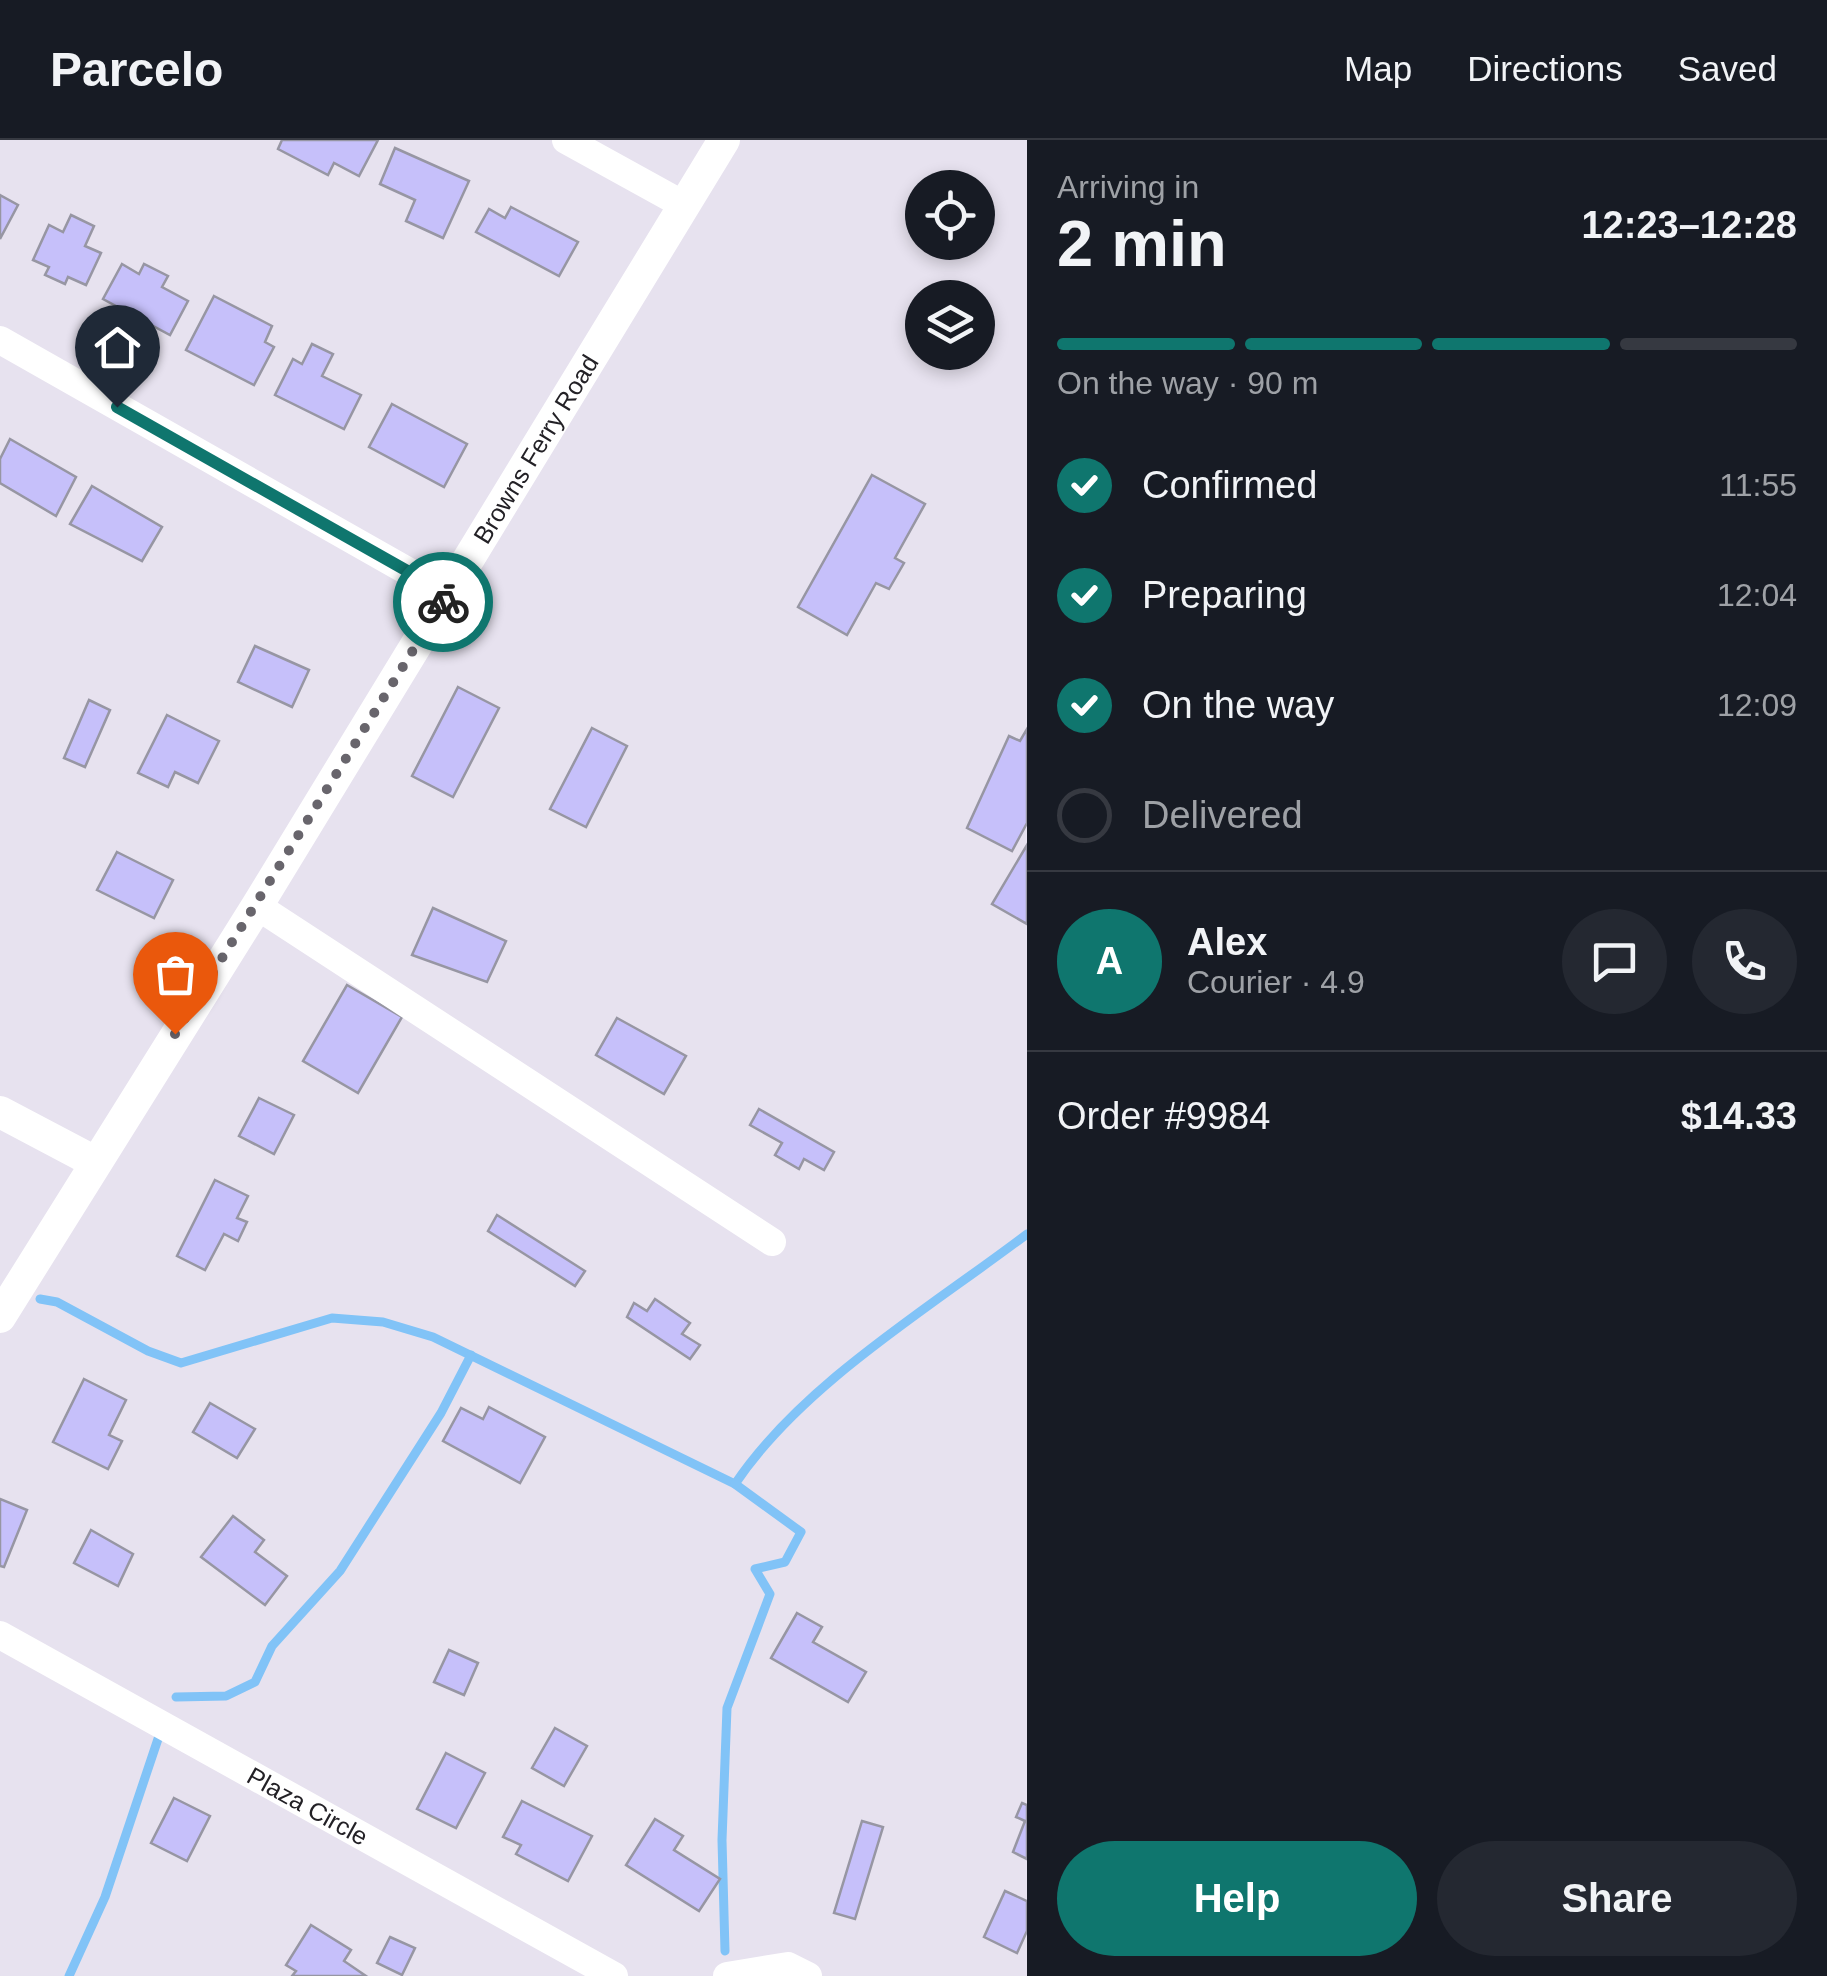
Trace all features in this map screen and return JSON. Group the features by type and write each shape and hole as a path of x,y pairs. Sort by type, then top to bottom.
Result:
{"street":[{"path":"566,140 682,204"},
{"name":"Browns Ferry Road","path":"0,1316 257,906 724,140"},
{"path":"0,340 448,594"},
{"path":"257,906 772,1242"},
{"path":"0,1112 93,1162"},
{"name":"Plaza Circle","path":"0,1634 614,1976"},
{"path":"728,1976 788,1966 808,1976"}],"building":[{"path":"282,140 378,140 359,176 334,163 328,175 278,149"},
{"path":"395,148 469,181 443,238 406,221 415,200 380,184"},
{"path":"0,195 18,205 0,239"},
{"path":"511,207 578,242 559,276 476,232 489,209 505,218"},
{"path":"71,215 94,226 85,246 101,253 86,285 68,277 65,284 45,275 49,267 33,260 49,225 63,232"},
{"path":"122,264 139,274 144,264 168,276 162,287 188,301 170,335 103,299"},
{"path":"214,296 272,326 265,342 274,347 254,385 186,350"},
{"path":"312,344 333,354 322,376 361,395 344,429 275,395 293,359 302,364"},
{"path":"392,404 467,444 444,487 369,447"},
{"path":"10,439 76,477 56,516 0,483 0,459"},
{"path":"872,475 925,504 895,558 904,563 889,589 876,583 847,635 798,607"},
{"path":"92,486 162,527 142,561 70,524"},
{"path":"255,646 309,670 292,707 238,682"},
{"path":"458,687 499,708 453,797 412,776"},
{"path":"89,700 110,710 85,767 64,758"},
{"path":"167,715 219,741 198,783 175,772 168,787 138,773"},
{"path":"592,728 627,746 586,827 550,809"},
{"path":"1027,729 1027,823 1012,851 967,828 1009,736 1020,741"},
{"path":"1027,845 1027,924 992,904"},
{"path":"117,852 173,880 154,918 97,890"},
{"path":"433,908 506,941 487,982 412,955"},
{"path":"347,985 402,1017 358,1093 303,1061"},
{"path":"617,1018 686,1056 664,1094 596,1055"},
{"path":"259,1098 294,1115 274,1154 239,1136"},
{"path":"759,1109 834,1152 824,1170 804,1159 799,1169 775,1155 782,1143 750,1125"},
{"path":"215,1180 248,1196 237,1218 247,1222 238,1241 224,1234 205,1270 177,1256"},
{"path":"497,1215 585,1271 575,1286 488,1231"},
{"path":"655,1299 690,1323 682,1334 700,1345 690,1359 627,1317 634,1303 647,1311"},
{"path":"84,1379 126,1400 109,1435 122,1441 108,1469 53,1442"},
{"path":"210,1403 255,1429 237,1458 193,1432"},
{"path":"489,1407 545,1437 520,1483 443,1441 461,1408 483,1419"},
{"path":"0,1499 27,1510 4,1567 0,1566"},
{"path":"233,1516 264,1540 255,1552 287,1576 265,1605 201,1557"},
{"path":"91,1530 133,1554 118,1586 74,1563"},
{"path":"797,1613 822,1627 813,1642 866,1672 848,1702 771,1658"},
{"path":"449,1650 478,1663 464,1695 434,1682"},
{"path":"555,1728 587,1746 564,1786 532,1768"},
{"path":"446,1753 485,1773 456,1828 417,1809"},
{"path":"174,1798 210,1816 187,1861 151,1843"},
{"path":"522,1801 592,1836 568,1881 516,1854 521,1845 503,1837"},
{"path":"1022,1803 1027,1805 1027,1859 1013,1852 1025,1821 1016,1817"},
{"path":"655,1819 683,1836 674,1850 720,1879 699,1911 626,1865"},
{"path":"862,1821 883,1827 855,1919 834,1913"},
{"path":"1005,1891 1027,1901 1027,1931 1017,1953 984,1937"},
{"path":"311,1925 351,1950 344,1961 366,1976 292,1976 296,1971 286,1965"},
{"path":"390,1937 415,1948 402,1975 377,1963"}],"waterway":[{"path":"735,1484 795,1413 832,1380 1027,1234"},
{"path":"40,1299 57,1302 148,1351 181,1363 332,1318 383,1322 433,1337 735,1484 801,1532 785,1562 755,1569 770,1594 727,1708 722,1840 725,1951"},
{"path":"176,1697 226,1696 255,1682 272,1646 340,1571 441,1413 471,1355"},
{"path":"69,1976 105,1897 160,1733"}],"way so far":[{"path":"175,1034 443,602"}],"route":[{"path":"117,407 448,594 443,602"}]}
